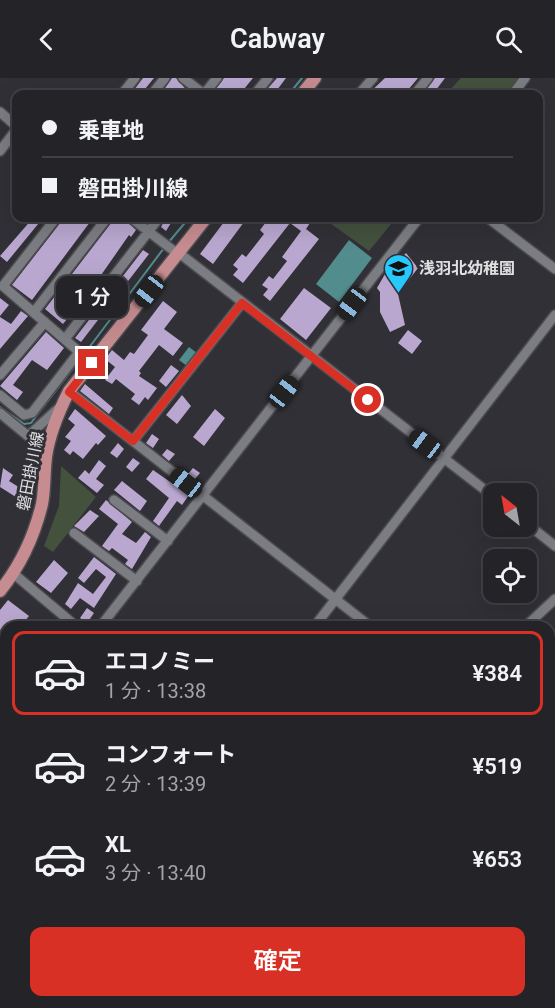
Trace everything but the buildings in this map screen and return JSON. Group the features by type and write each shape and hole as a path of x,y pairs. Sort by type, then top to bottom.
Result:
{"main road":[{"name":"磐田掛川線","path":"0,591 14,573 32,541 42,502 46,454 61,406 69,392 203,222"}],"street":[{"path":"125,90 135,78"},
{"path":"155,90 165,78"},
{"path":"183,78 199,90"},
{"path":"207,90 217,78"},
{"path":"258,90 268,78"},
{"path":"362,90 373,78"},
{"path":"418,90 428,78"},
{"path":"0,112 12,124"},
{"path":"0,151 12,134"},
{"path":"53,222 3,286 92,363"},
{"path":"34,312 104,222"},
{"path":"136,222 483,488"},
{"path":"65,339 156,222"},
{"path":"105,621 416,222"},
{"path":"493,222 555,269"},
{"path":"0,297 7,289"},
{"path":"133,441 242,303"},
{"path":"318,621 555,315"},
{"path":"0,375 45,322"},
{"path":"0,395 24,415 32,413 79,352"},
{"path":"69,392 363,621"},
{"path":"0,413 28,436 61,406"},
{"path":"114,500 168,541"},
{"path":"74,532 137,581"},
{"path":"537,532 555,546"},
{"path":"14,573 69,621"},
{"path":"531,621 555,598"}],"green space":[{"path":"461,78 521,78 511,90 450,90"},
{"path":"329,222 393,222 369,251"},
{"path":"61,466 96,497 53,552 44,546 59,506"}],"water":[{"path":"349,240 372,258 339,302 316,284"},
{"path":"189,347 197,353 187,366 179,360"}],"waterway":[{"path":"292,90 302,78"},
{"path":"168,243 186,222"},
{"path":"85,353 164,248"},
{"path":"0,407 24,424 31,423 81,358"}],"place":[{"name":"浅羽北幼稚園","path":"398,294"}],"route":[{"path":"92,363 69,392 133,441 242,303 368,400"}]}
